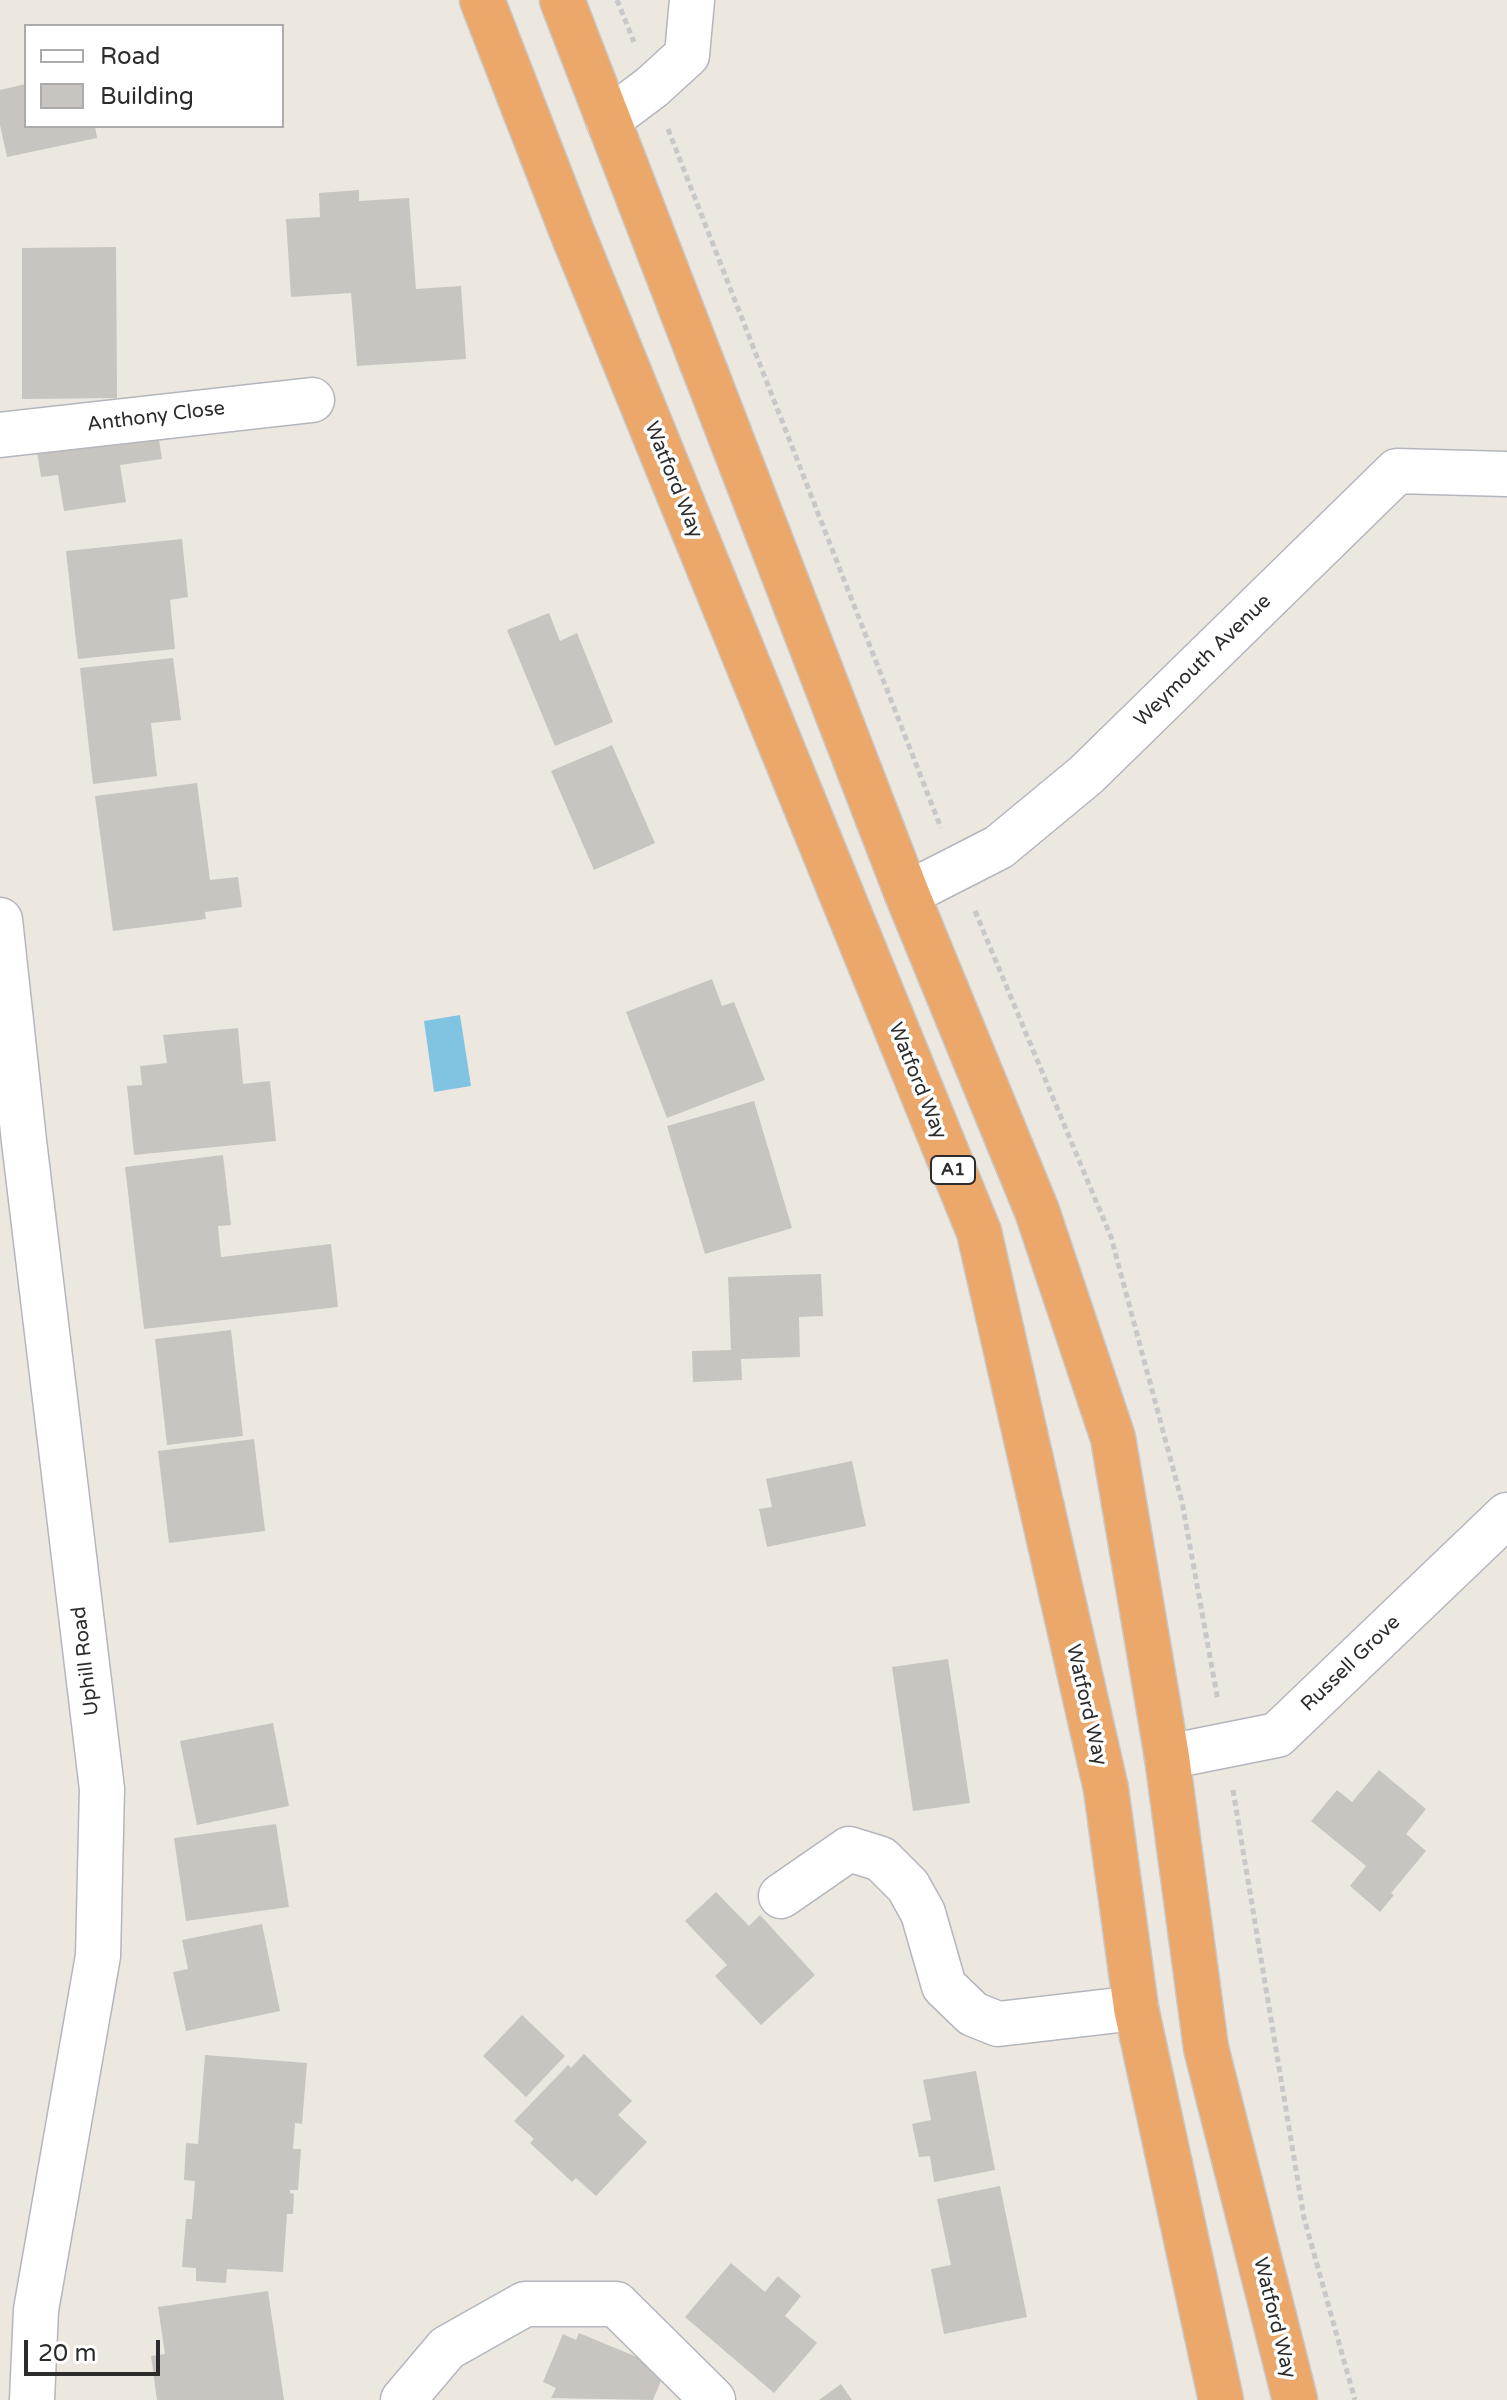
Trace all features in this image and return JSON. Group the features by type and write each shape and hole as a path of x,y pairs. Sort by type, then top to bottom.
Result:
{"highway":[{"name":"Watford Way","path":"482,0 572,232 979,1232 1106,1789 1136,2008 1221,2400"},
{"name":"Watford Way","path":"562,0 907,894 1037,1211 1113,1438 1167,1757 1206,2048 1295,2400"}],"street":[{"path":"608,120 652,87 687,55 692,0"},
{"name":"Anthony Close","path":"0,435 312,400"},
{"name":"Weymouth Avenue","path":"907,894 999,847 1086,775 1397,471 1507,474"},
{"name":"Uphill Road","path":"0,920 102,1789 98,1956 36,2310 32,2400"},
{"name":"Russell Grove","path":"1167,1757 1277,1735 1507,1515"},
{"path":"781,1896 849,1849 881,1859 908,1886 923,1913 944,1986 973,2014 998,2024 1136,2008"},
{"path":"403,2400 447,2348 525,2304 616,2304 713,2400"}],"water":[{"path":"460,1015 471,1086 434,1092 424,1021"}],"building":[{"path":"24,84 24,128 95,128 97,138 7,157 0,125 0,90"},
{"path":"359,190 359,201 409,198 416,289 461,286 466,359 357,366 351,293 291,297 286,219 320,217 319,193"},
{"path":"116,247 117,398 22,399 22,248"},
{"path":"156,421 162,459 120,465 126,502 64,511 58,475 41,477 35,439"},
{"path":"182,539 188,597 170,600 175,649 78,659 66,551"},
{"path":"549,613 560,641 577,633 613,722 555,746 507,630"},
{"path":"173,658 181,720 151,723 157,776 93,784 80,668"},
{"path":"612,745 655,843 594,870 551,771"},
{"path":"197,783 210,880 238,877 242,907 205,912 206,919 113,931 95,796"},
{"path":"712,979 722,1006 734,1002 765,1080 667,1118 626,1012"},
{"path":"238,1028 243,1084 270,1081 276,1141 134,1155 127,1086 142,1085 140,1066 167,1063 163,1035"},
{"path":"754,1101 792,1228 705,1254 667,1126"},
{"path":"223,1155 231,1225 218,1226 221,1257 331,1244 338,1307 144,1329 125,1167"},
{"path":"821,1274 823,1316 799,1317 800,1357 741,1359 742,1380 693,1382 692,1351 731,1350 728,1277"},
{"path":"231,1330 243,1436 167,1445 155,1339"},
{"path":"254,1439 265,1531 169,1543 158,1451"},
{"path":"852,1461 866,1526 767,1547 759,1509 772,1507 766,1479"},
{"path":"948,1659 970,1803 913,1811 892,1667"},
{"path":"273,1723 289,1806 197,1825 180,1741"},
{"path":"1379,1770 1426,1809 1406,1834 1426,1851 1391,1893 1394,1895 1380,1912 1350,1886 1366,1866 1311,1821 1337,1790 1352,1802"},
{"path":"276,1824 289,1907 186,1921 174,1838"},
{"path":"716,1892 749,1926 760,1915 815,1975 761,2025 715,1976 727,1965 685,1921"},
{"path":"262,1924 280,2011 186,2031 173,1972 188,1969 182,1940"},
{"path":"522,2015 565,2056 526,2097 483,2056"},
{"path":"584,2054 632,2101 618,2115 647,2142 596,2196 576,2178 572,2182 530,2143 534,2139 514,2121 568,2065 571,2068"},
{"path":"205,2055 307,2063 302,2124 295,2123 293,2149 301,2149 298,2190 290,2190 294,2194 293,2214 287,2214 283,2272 227,2269 226,2283 196,2281 196,2268 182,2267 186,2219 192,2219 195,2181 184,2180 186,2143 198,2144"},
{"path":"976,2071 995,2170 934,2182 930,2156 919,2157 912,2124 931,2120 923,2080"},
{"path":"1000,2186 1027,2317 944,2334 931,2269 951,2265 937,2199"},
{"path":"731,2263 765,2292 778,2276 801,2296 785,2316 817,2343 774,2393 685,2317"},
{"path":"268,2291 284,2400 157,2400 151,2356 165,2354 158,2307"},
{"path":"579,2333 666,2369 653,2400 551,2398 556,2388 543,2382 563,2334 576,2340"},
{"path":"841,2384 852,2400 819,2400"}]}
